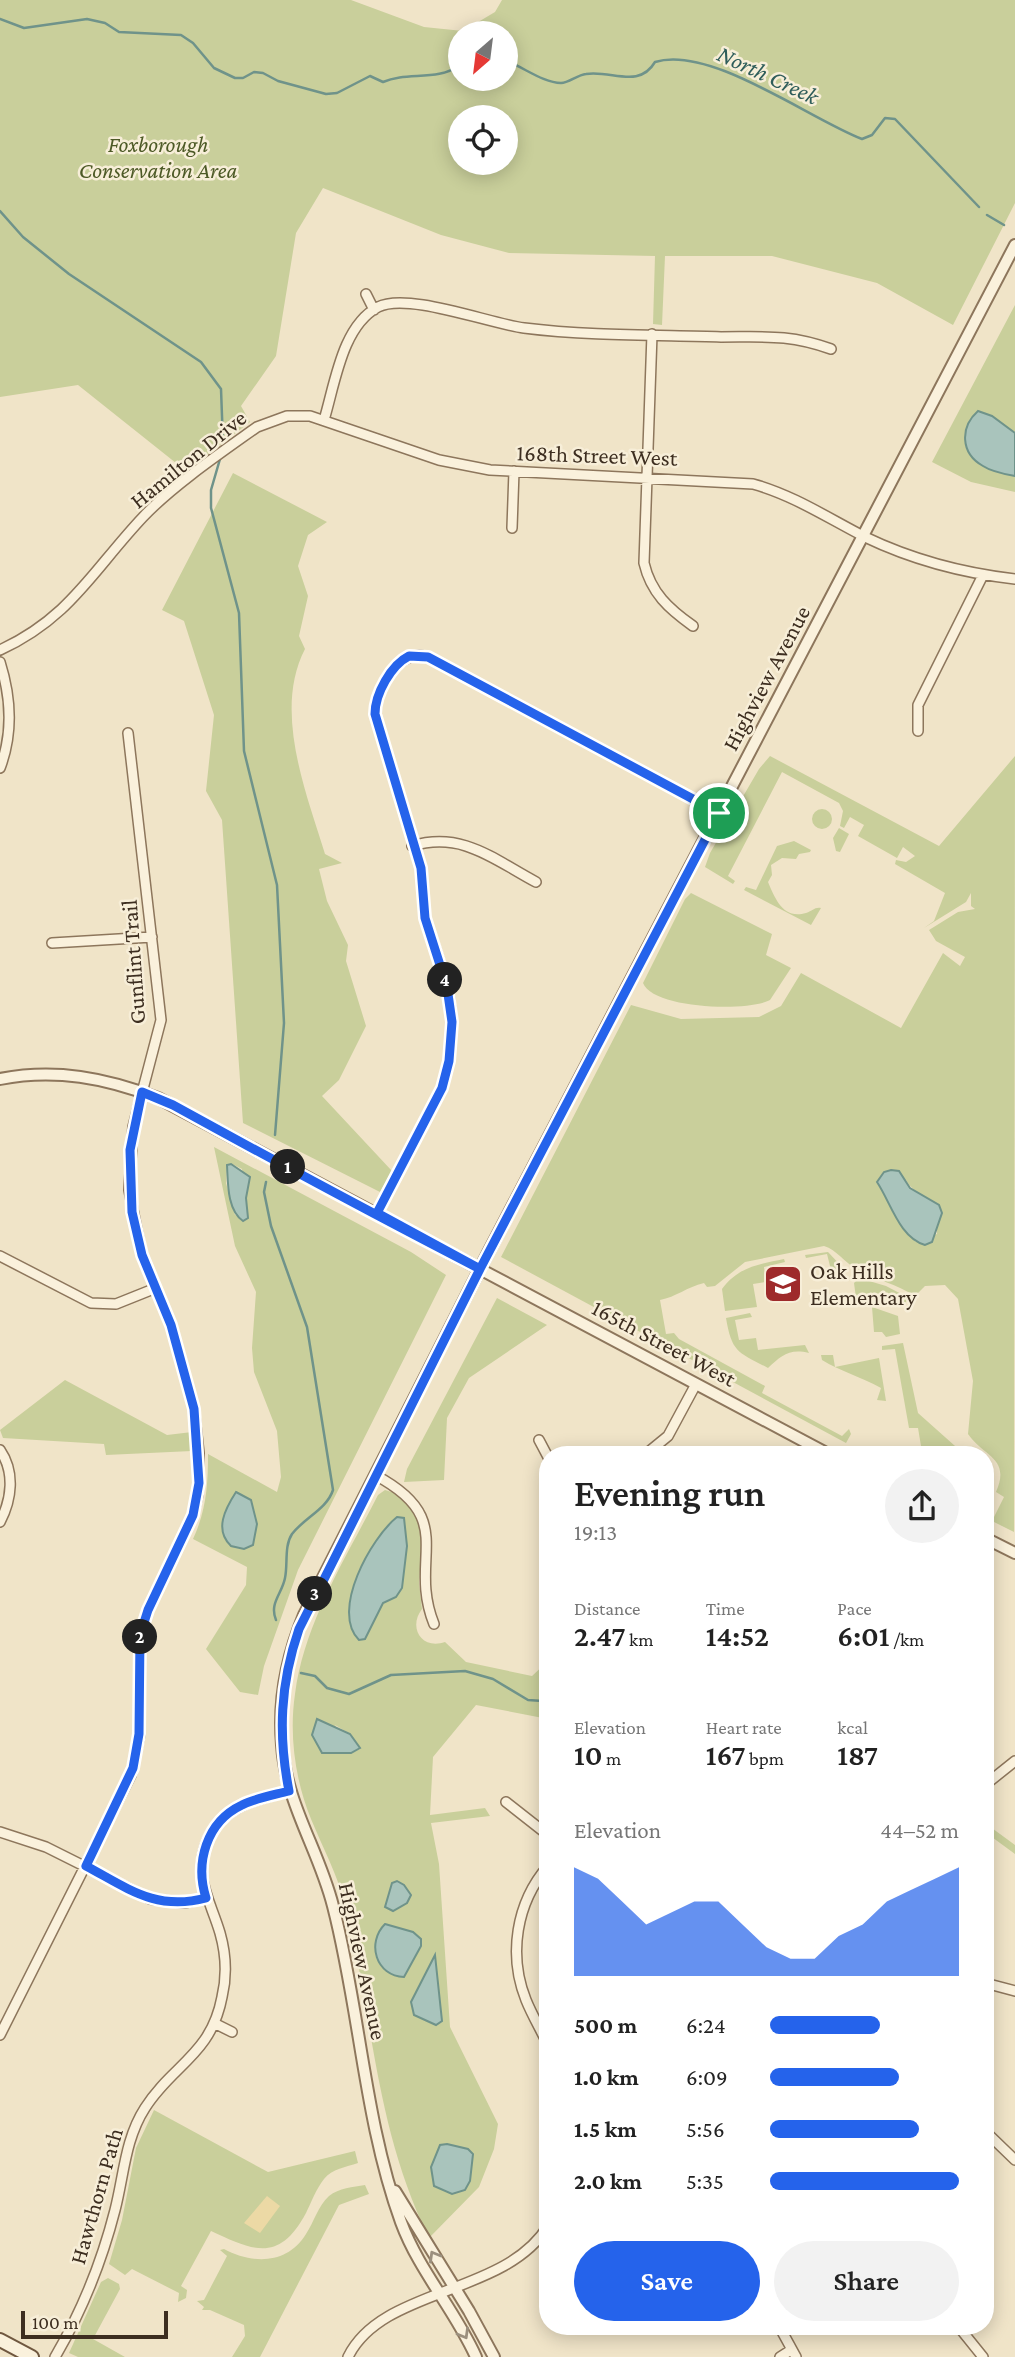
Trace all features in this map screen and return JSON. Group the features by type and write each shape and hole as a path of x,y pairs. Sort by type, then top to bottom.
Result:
{"main road":[{"path":"0,2340 32,2357"}],"street":[{"name":"Highview Avenue","path":"476,2357 402,2224 372,2116 334,1908 289,1791 281,1725 288,1664 304,1615 480,1269 1015,245"},
{"path":"366,294 374,310"},
{"path":"324,420 349,341 360,321 389,303 408,302 510,326 652,334 786,336 831,349"},
{"path":"652,334 644,550 647,574 663,603 693,626"},
{"name":"Hamilton Drive","path":"0,650 33,634 57,617 152,508 250,432 266,422 287,416 324,420"},
{"name":"168th Street West","path":"324,420 439,460 490,470 753,484 782,494 864,536 923,561 983,575 1015,579"},
{"path":"512,528 514,471"},
{"path":"918,731 918,705 983,575"},
{"path":"377,1213 430,1115 445,1080 452,1041 447,987 425,918 421,868 412,846 375,708 393,669 414,655 428,657 719,813"},
{"path":"0,662 8,691 10,719 0,768"},
{"name":"Gunflint Trail","path":"0,2035 133,1768 139,1734 140,1635 148,1610 193,1515 198,1494 199,1449 194,1409 171,1325 136,1233 129,1190 130,1150 161,1020 128,733"},
{"path":"412,846 444,840 461,843 536,881"},
{"path":"52,943 152,937"},
{"name":"165th Street West","path":"0,1079 56,1073 108,1081 173,1105 813,1446"},
{"path":"0,1256 91,1303 116,1304 156,1289"},
{"path":"656,1446 668,1436 696,1384"},
{"path":"539,1440 542,1446"},
{"path":"0,1450 8,1466 10,1491 0,1522"},
{"path":"375,1475 400,1489 422,1516 428,1539 425,1594 434,1624"},
{"path":"994,1542 1015,1553"},
{"path":"994,1778 1015,1760"},
{"name":"Hawthorn Path","path":"55,2357 87,2296 107,2240 135,2126 156,2093 197,2052 214,2023 223,1994 225,1964 220,1934 202,1885 201,1862 208,1838 217,1825 242,1805 289,1791"},
{"path":"506,1802 539,1828"},
{"path":"0,1832 47,1847 150,1899 185,1903 206,1898"},
{"path":"539,1880 527,1898 516,1943 517,1962 526,2000 539,2027"},
{"path":"994,1985 1015,1991"},
{"path":"214,2023 232,2032"},
{"path":"994,2140 1015,2160"},
{"name":"Highview Avenue","path":"391,2185 494,2357"},
{"path":"349,2356 366,2331 439,2293 515,2261 539,2239"},
{"path":"780,2357 794,2353 784,2335"},
{"path":"965,2335 983,2357"}],"green space":[{"name":"Foxborough Conservation Area","path":"0,0 351,0 424,27 448,29 448,91 518,91 518,21 480,21 495,12 502,0 1015,0 1015,203 953,325 877,283 772,256 665,256 662,325 653,324 655,256 509,253 441,235 323,188 296,233 276,356 241,406 250,422 186,471 78,385 0,397"},
{"path":"1015,305 1015,492 971,482 932,462"},
{"path":"233,473 327,522 308,535 298,566 308,596 299,636 305,649 296,673 292,725 302,778 325,854 342,863 319,869 327,901 348,945 346,961 366,1026 339,1080 322,1096 392,1171 380,1192 243,1123 222,820 206,791 214,715 184,621 162,610"},
{"path":"770,756 939,846 1015,756 1014,1532 994,1522 1004,1497 996,1492 1000,1472 994,1459 994,1446 979,1446 968,1434 973,1381 958,1299 945,1285 925,1286 915,1296 855,1268 824,1246 745,1262 715,1286 707,1287 704,1283 660,1300 666,1334 674,1333 679,1339 765,1386 762,1393 842,1436 849,1429 851,1434 846,1443 501,1257 631,1005 681,1019 759,1017 781,1006 801,973 901,1028 943,953 960,966 965,957 936,941 929,930 958,912 975,909 971,906 971,893 966,902 924,928 934,921 945,893 895,864 896,860 906,862 915,856 903,847 897,858 858,836 864,825 850,817 844,828 840,826 843,811 839,803 782,772 728,876 735,881 733,884 705,867 710,853 759,769","holes":["906,1180 914,1190 935,1203 942,1213 937,1223 937,1234 916,1242 904,1230 877,1182"]},
{"path":"822,809 829,812 832,819 829,826 822,829 815,826 812,819 815,812"},
{"path":"839,828 849,834 840,852 836,851 833,838"},
{"path":"794,841 811,850 810,852 799,854 796,859 782,858 771,865 772,875 768,882 781,906 791,913 806,913 821,908 811,925 744,890 746,887 756,890 777,846"},
{"path":"691,893 772,934 766,955 791,968 770,1000 742,1006 702,1006 664,998 650,992 643,983 685,899"},
{"path":"214,1147 411,1252 446,1275 298,1570 264,1666 258,1695 240,1692 206,1649 246,1585 247,1567 193,1539 205,1498 208,1454 277,1492 281,1477 277,1431 254,1372 252,1348 256,1292 235,1246","holes":["232,1164 242,1169 248,1218 235,1215 226,1183 227,1166"]},
{"path":"828,1252 843,1268 831,1270 827,1254 806,1258 805,1255"},
{"path":"784,1259 785,1262 764,1267 766,1282 753,1284 757,1307 725,1311 722,1289 728,1282 742,1271"},
{"path":"859,1278 886,1286 909,1298 905,1303 880,1294 856,1298 854,1283"},
{"path":"497,1298 547,1325 469,1378 447,1418 444,1480 404,1482 407,1469"},
{"path":"872,1307 898,1316 900,1334 886,1337 882,1332 874,1332"},
{"path":"750,1313 752,1317 735,1320 739,1340 756,1338 758,1350 805,1345 809,1353 786,1354 768,1368 743,1354 734,1345 726,1318"},
{"path":"903,1343 918,1413 955,1446 921,1446 918,1428 909,1428 895,1349 882,1350 882,1346"},
{"path":"821,1355 833,1355 835,1367 822,1360"},
{"path":"879,1358 886,1401 877,1400 881,1388 835,1367"},
{"path":"65,1380 167,1435 192,1432 192,1451 106,1455 104,1444 3,1438 0,1430"},
{"path":"385,1490 398,1494 414,1511 423,1532 419,1583 422,1609 416,1623 423,1640 437,1644 445,1642 466,1662 532,1676 539,1669 539,1717 476,1705 433,1757 430,1815 485,1808 490,1816 431,1823 439,1864 450,2027 498,2124 494,2149 479,2187 429,2238 411,2197 386,2115 343,1896 305,1804 297,1773 293,1741 295,1694 307,1642 328,1592 378,1495","holes":["390,1523 396,1597 383,1603 349,1606 356,1579","335,1725 350,1734 360,1749 351,1753"]},
{"path":"994,1830 1015,1845 1015,1854 994,1839"},
{"path":"154,2110 268,2172 355,2151 358,2163 339,2169 324,2179 296,2229 286,2240 275,2246 264,2248 240,2244 211,2231 181,2286 187,2290 186,2298 178,2302 179,2293 132,2269 125,2275 109,2264 122,2220 136,2148"},
{"path":"365,2185 369,2194 339,2205 260,2357 232,2357 245,2336 244,2325 210,2310 202,2310 204,2307 197,2301 204,2300 227,2256 220,2250 257,2259 268,2259 289,2252 309,2229 329,2196"},
{"path":"108,2278 119,2284 120,2289 93,2339 125,2357 78,2357 69,2353 101,2282"}],"sand":[{"path":"267,2196 280,2206 260,2233 244,2223"}],"water":[{"path":"978,411 992,416 1015,433 1015,476 987,468 975,461 970,454 965,440 966,432 972,417"},
{"path":"231,1164 250,1177 246,1198 248,1218 243,1221 234,1210 229,1196 227,1165"},
{"path":"899,1171 910,1188 939,1205 942,1213 932,1242 925,1245 916,1241 896,1218 877,1182 884,1172"},
{"path":"236,1492 251,1500 257,1524 253,1545 244,1549 231,1546 222,1526 225,1512"},
{"path":"397,1517 404,1518 407,1546 402,1588 396,1597 383,1603 365,1639 359,1640 351,1627 351,1594 357,1576 376,1541"},
{"path":"317,1719 350,1734 360,1748 351,1753 322,1753 312,1735"},
{"path":"397,1881 404,1885 411,1895 407,1903 393,1911 385,1907 392,1883"},
{"path":"385,1924 413,1932 421,1939 421,1946 404,1977 387,1971 377,1957 376,1940"},
{"path":"435,1955 442,2021 436,2025 414,2015 411,2002"},
{"path":"440,2145 468,2149 473,2154 470,2181 465,2190 452,2194 434,2186 431,2167"}],"waterway":[{"name":"North Creek","path":"0,19 24,28 87,19 105,23 119,32 181,35 193,43 214,68 235,78 243,78 254,72 263,73 278,81 326,94 337,93 370,76 383,82 448,71"},
{"name":"North Creek","path":"518,67 547,80 561,83 596,73 633,77 649,70 655,62 677,60 703,64 730,73 862,139 872,135 885,118 895,119 979,207"},
{"path":"0,211 23,237 69,274 201,362 221,389 223,443"},
{"name":"North Creek","path":"987,215 1004,225"},
{"path":"220,459 211,490 211,508 239,613 244,751 277,885 284,1023 275,1135"},
{"path":"266,1182 264,1192 271,1226 307,1327 333,1490 326,1503 292,1534 287,1550 285,1578 275,1603 276,1620"},
{"path":"301,1673 315,1676 327,1688 349,1694 391,1675 465,1671 493,1679 528,1700 539,1701"}],"place":[{"name":"Oak Hills Elementary","path":"783,1284"}],"route":[{"path":"719,813 428,657 419,654 409,656 393,669 377,702 375,714 412,846 421,868 425,918 445,977 451,1005 452,1041 442,1088 377,1213 480,1269 304,1615 288,1664 281,1711 282,1753 289,1791 242,1805 217,1825 208,1838 201,1862 202,1885 206,1898 185,1903 166,1903 150,1899 86,1866 131,1775 139,1734 140,1635 148,1610 193,1515 199,1483 198,1431 194,1409 171,1325 142,1255 132,1212 129,1190 130,1150 142,1092 173,1105 377,1213 463,1259 480,1269 719,813"}]}
